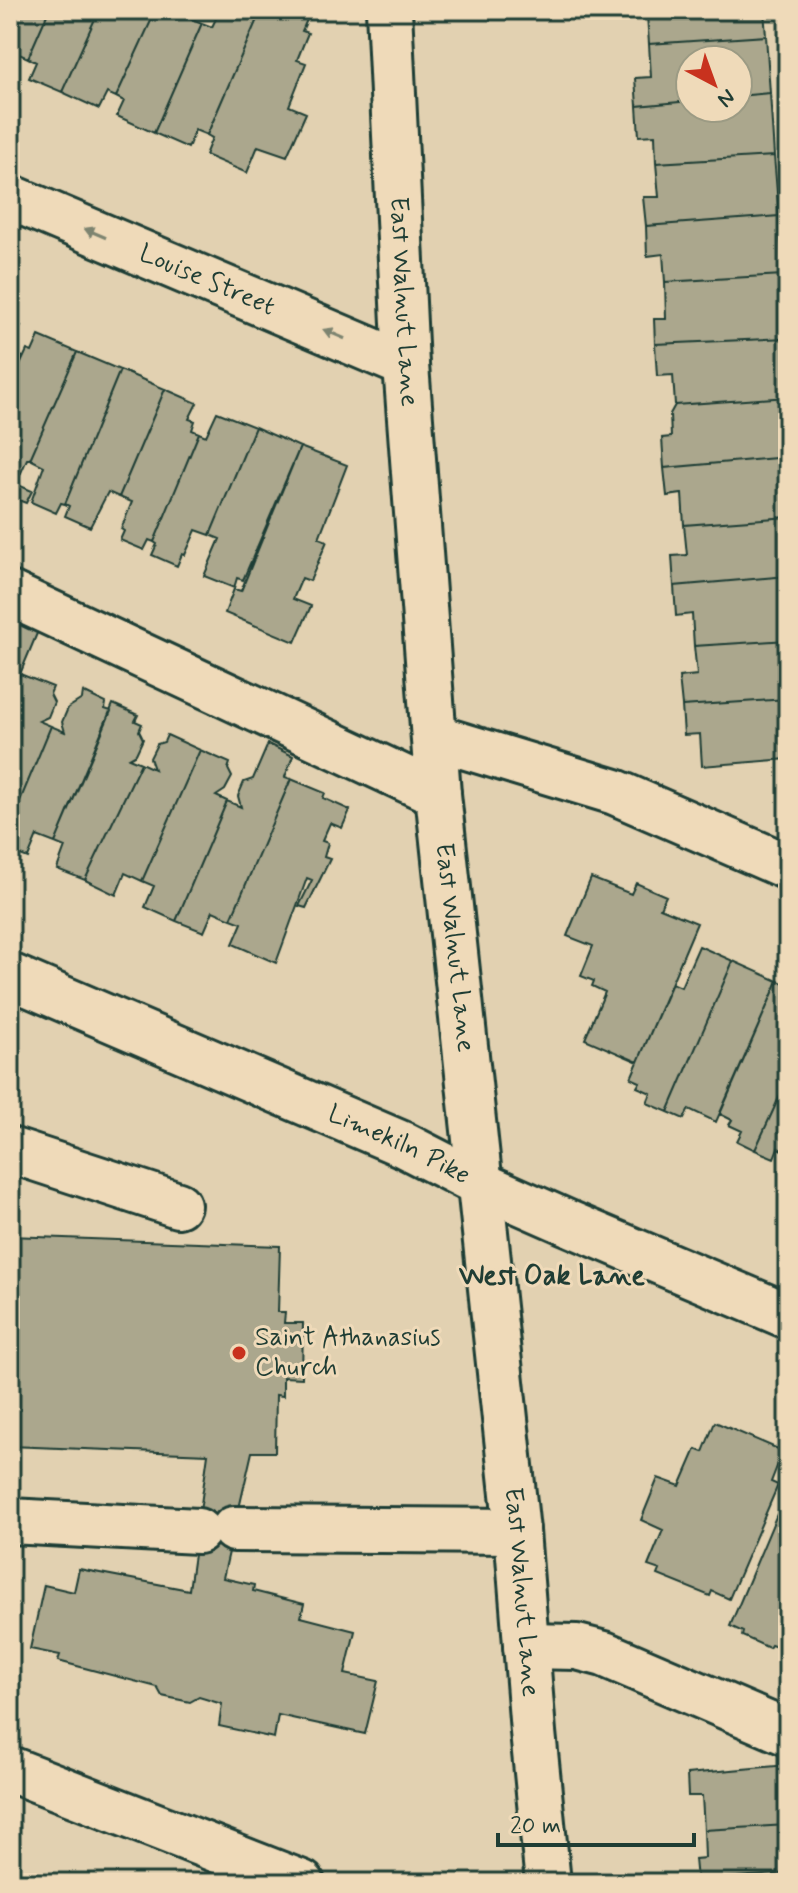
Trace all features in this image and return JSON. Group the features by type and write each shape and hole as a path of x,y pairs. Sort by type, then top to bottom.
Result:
{"street":[{"name":"East Walnut Lane","path":"389,10 406,365 438,794 517,1531 548,1883"},
{"name":"Louise Street","path":"10,197 406,365"},
{"path":"10,594 438,794"},
{"path":"434,737 615,792 788,867"},
{"name":"Limekiln Pike","path":"10,976 402,1144 480,1184 788,1316"},
{"path":"10,1150 178,1205"},
{"path":"10,1521 216,1530 517,1531"},
{"path":"526,1646 577,1647 604,1654 788,1733"},
{"path":"10,1769 302,1883"}],"building":[{"path":"10,10 49,10 28,58 19,54 10,71"},
{"path":"49,10 99,10 62,92 29,78 36,62 28,58"},
{"path":"99,10 156,10 116,97 107,93 99,109 62,92"},
{"path":"156,10 194,10 190,18 202,23 154,133 117,116 124,101 116,97"},
{"path":"220,10 261,10 207,135 195,130 188,148 154,133 202,23 212,27"},
{"path":"261,10 296,10 309,15 302,31 308,33 297,60 306,63 289,106 306,113 287,156 258,146 247,173 205,155 212,138 207,135"},
{"path":"629,10 764,10 766,36 649,44 647,15 630,16"},
{"path":"766,36 770,93 754,94 754,44 674,44 674,103 637,106 635,78 651,77 649,44"},
{"path":"770,93 774,156 656,163 655,135 639,136 637,106 674,103 674,124 754,124 754,94"},
{"path":"774,156 779,216 646,226 643,197 659,197 656,163"},
{"path":"779,216 783,275 665,282 663,254 647,256 646,226"},
{"path":"783,275 787,338 655,344 654,319 666,319 665,282"},
{"path":"10,321 21,326 14,343 18,345 14,353 23,357 10,387"},
{"path":"39,336 77,352 16,484 32,491 26,503 10,497 10,387 27,350 32,352"},
{"path":"787,338 788,397 675,405 673,375 657,376 655,344"},
{"path":"77,352 120,370 65,504 61,503 56,513 31,502 44,466 30,459"},
{"path":"120,370 165,389 119,497 108,492 90,527 65,516 69,506 65,504"},
{"path":"165,389 197,403 189,419 195,421 192,430 199,433 154,542 149,540 144,550 120,540 132,502 119,497"},
{"path":"788,397 788,457 664,468 662,438 671,437 670,414 675,405"},
{"path":"217,412 255,427 210,535 196,530 177,566 152,555 157,544 154,542 199,433 206,436"},
{"path":"255,427 300,447 243,580 237,578 234,588 204,576 220,539 210,535"},
{"path":"300,447 347,465 319,538 327,541 310,581 302,578 293,599 311,606 295,642 225,613 234,589 241,591"},
{"path":"788,457 788,517 684,525 682,494 667,496 664,468"},
{"path":"788,517 788,576 674,586 672,556 687,555 684,525"},
{"path":"788,576 788,640 694,646 692,614 676,616 674,586"},
{"path":"10,619 38,631 10,698"},
{"path":"788,640 788,699 682,706 679,677 697,675 694,646"},
{"path":"20,674 53,687 50,694 54,702 48,717 39,721 51,726 10,825 10,698"},
{"path":"83,692 106,703 105,709 111,711 55,843 37,836 28,858 10,851 10,825 51,726 65,732 62,722 68,708 82,699"},
{"path":"788,699 788,759 702,766 700,734 684,735 682,706"},
{"path":"113,704 138,715 135,721 142,724 139,731 143,739 136,754 129,758 141,763 85,880 57,869 65,847 55,843"},
{"path":"167,735 200,750 142,881 125,873 116,895 85,880 141,763 154,769 150,758 157,744 164,742"},
{"path":"268,744 293,756 285,777 291,779 231,919 213,911 204,932 176,921 227,801 241,807 238,796 244,782 253,779"},
{"path":"200,750 230,763 228,769 232,777 225,790 216,796 227,801 176,921 145,907 154,886 142,881"},
{"path":"291,779 325,793 323,798 350,810 342,828 330,823 322,841 328,843 324,857 330,859 306,908 299,906 312,880 307,878 276,963 233,944 242,923 231,919"},
{"path":"591,878 631,894 636,883 666,896 660,908 697,923 638,1062 585,1039 605,992 592,986 594,981 581,976 593,946 567,936"},
{"path":"699,946 733,961 668,1112 647,1103 651,1093 637,1087 640,1082 631,1078 672,983 681,987"},
{"path":"733,961 778,981 716,1122 689,1109 684,1119 668,1112"},
{"path":"778,981 788,985 788,1078 755,1150 737,1141 742,1131 729,1125 732,1120 720,1114"},
{"path":"788,1078 788,1153 778,1148 774,1158 755,1150"},
{"path":"10,1236 280,1246 278,1312 285,1312 284,1323 303,1323 302,1378 283,1377 283,1396 276,1395 275,1452 252,1452 223,1578 254,1585 253,1591 304,1604 301,1617 355,1631 345,1674 378,1681 365,1734 278,1715 274,1738 219,1726 222,1704 199,1697 190,1702 162,1696 157,1687 58,1661 60,1655 30,1649 44,1585 74,1592 79,1569 189,1590 208,1454 10,1446"},
{"path":"715,1422 783,1451 771,1482 778,1485 729,1599 712,1591 710,1596 658,1575 660,1570 648,1566 663,1530 641,1520 658,1478 680,1486 696,1449 703,1452"},
{"path":"788,1488 788,1621 777,1647 771,1645 769,1648 742,1636 743,1632 730,1626"},
{"path":"788,1621 788,1651 777,1647"},
{"path":"788,1765 788,1825 704,1830 702,1796 688,1796 687,1774"},
{"path":"788,1825 788,1873 697,1880 695,1859 705,1858 704,1830"},
{"path":"788,1873 788,1883 697,1883 697,1880"}],"place":[{"name":"Saint Athanasius Church","path":"239,1353"}],"district":[{"name":"West Oak Lane","path":"552,1276"}]}
